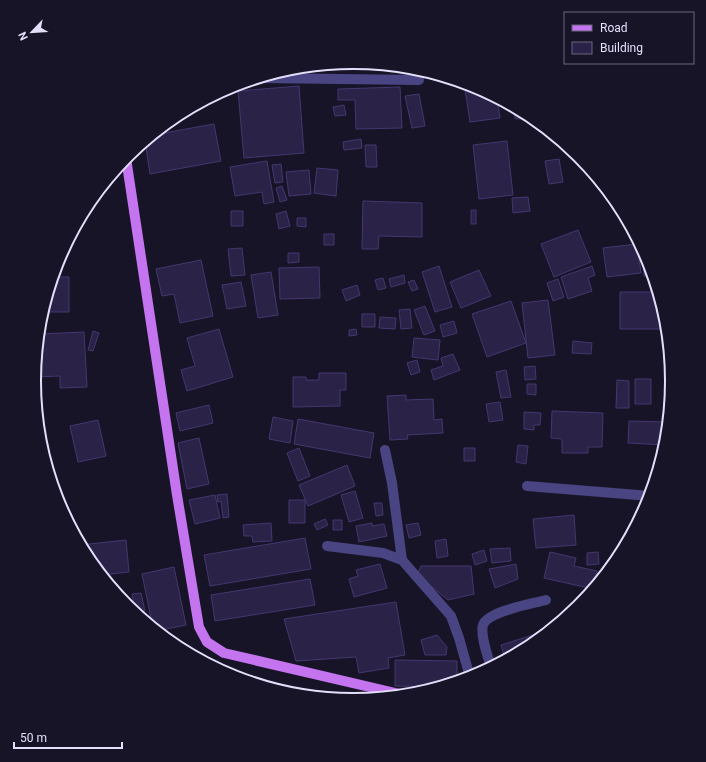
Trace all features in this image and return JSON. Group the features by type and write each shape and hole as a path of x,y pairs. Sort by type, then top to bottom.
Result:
{"main road":[{"path":"127,165 177,495 199,627 207,642 224,652 386,691"}],"street":[{"path":"279,78 419,80"},
{"path":"385,450 392,483 402,560"},
{"path":"527,486 643,495"},
{"path":"327,546 383,553 402,560 451,616 468,670"},
{"path":"490,662 483,633 483,624 488,618 498,613 546,600"}],"building":[{"path":"299,86 304,153 244,158 238,92"},
{"path":"400,87 402,128 356,129 355,100 338,100 338,89"},
{"path":"465,90 498,105 500,118 470,122"},
{"path":"419,94 425,126 412,128 405,96"},
{"path":"344,105 346,115 335,116 333,107"},
{"path":"515,115 521,119 515,119"},
{"path":"214,124 221,161 150,174 146,147 163,133"},
{"path":"361,139 362,148 344,150 343,142"},
{"path":"507,141 513,195 479,199 473,145"},
{"path":"365,145 376,145 377,167 366,167"},
{"path":"559,159 563,182 549,184 545,161"},
{"path":"267,161 274,202 264,204 262,192 235,196 230,167"},
{"path":"281,164 283,182 275,183 272,165"},
{"path":"317,168 338,170 336,196 314,193"},
{"path":"309,170 311,194 289,196 286,172"},
{"path":"282,186 287,200 280,202 276,188"},
{"path":"528,197 530,211 513,213 512,198"},
{"path":"363,201 422,203 422,237 379,236 378,249 362,249"},
{"path":"471,210 476,210 476,224 471,224"},
{"path":"231,211 243,211 243,226 231,226"},
{"path":"286,211 290,226 279,229 276,214"},
{"path":"297,218 306,218 306,227 297,226"},
{"path":"578,230 591,262 554,277 541,244"},
{"path":"324,234 334,234 334,245 324,245"},
{"path":"634,244 639,257 641,273 607,277 603,248"},
{"path":"242,248 245,275 231,276 228,249"},
{"path":"288,253 299,253 299,262 288,263"},
{"path":"201,260 213,316 180,323 174,294 162,296 156,269"},
{"path":"439,266 452,307 435,312 422,272"},
{"path":"592,266 595,275 588,278 592,291 568,299 561,277"},
{"path":"319,267 320,298 280,299 279,268"},
{"path":"479,270 491,296 461,308 450,282"},
{"path":"271,272 278,315 258,318 251,275"},
{"path":"404,275 405,283 391,287 389,279"},
{"path":"59,277 69,277 69,312 49,312"},
{"path":"383,278 386,288 378,290 375,280"},
{"path":"558,279 564,297 553,301 547,283"},
{"path":"414,280 418,289 412,291 408,282"},
{"path":"241,282 246,306 227,309 222,285"},
{"path":"357,285 360,295 346,301 342,290"},
{"path":"620,292 651,292 660,329 620,329"},
{"path":"548,300 555,355 528,358 522,303"},
{"path":"511,301 526,343 487,357 472,314"},
{"path":"425,306 435,331 424,335 414,310"},
{"path":"410,309 412,328 401,329 399,310"},
{"path":"362,314 375,314 375,327 362,327"},
{"path":"380,317 396,318 395,329 379,328"},
{"path":"454,321 457,333 443,337 440,325"},
{"path":"219,329 233,377 187,391 181,370 195,366 187,338"},
{"path":"356,329 357,335 349,336 349,330"},
{"path":"93,331 99,333 93,351 88,350"},
{"path":"84,332 87,387 60,388 60,376 41,377 45,334"},
{"path":"414,338 440,340 438,360 412,357"},
{"path":"573,341 592,343 591,354 572,353"},
{"path":"453,354 460,370 434,380 431,370 443,366 441,358"},
{"path":"417,360 420,372 411,375 407,363"},
{"path":"535,366 536,379 525,380 524,367"},
{"path":"506,370 511,397 501,398 496,372"},
{"path":"319,373 346,373 346,390 340,390 340,406 293,407 293,377 306,377 306,380 319,380"},
{"path":"635,379 651,379 651,404 635,404"},
{"path":"617,380 629,381 629,408 616,408"},
{"path":"527,384 536,384 536,395 527,394"},
{"path":"406,395 406,400 433,399 434,420 442,419 443,433 407,435 408,439 390,440 387,396"},
{"path":"500,402 503,420 489,422 486,404"},
{"path":"209,405 213,423 180,431 176,413"},
{"path":"552,411 603,413 602,447 588,447 588,453 562,453 562,439 551,438"},
{"path":"524,412 541,413 540,425 534,425 534,430 524,429"},
{"path":"273,417 293,421 290,443 269,439"},
{"path":"298,419 374,433 370,458 294,444"},
{"path":"98,420 106,456 78,462 70,426"},
{"path":"629,421 662,422 658,445 628,443"},
{"path":"199,438 209,484 187,489 178,443"},
{"path":"518,445 528,446 526,464 516,462"},
{"path":"299,448 310,476 298,481 287,453"},
{"path":"464,448 475,448 475,461 464,461"},
{"path":"347,465 355,486 308,506 299,485"},
{"path":"355,491 363,518 349,522 341,495"},
{"path":"227,494 229,517 223,518 221,501 218,502 217,495"},
{"path":"215,495 220,518 195,524 189,500"},
{"path":"289,500 305,500 305,523 289,523"},
{"path":"374,503 382,503 383,515 376,516"},
{"path":"574,515 576,545 536,548 533,519"},
{"path":"325,519 328,525 317,530 314,524"},
{"path":"333,520 342,520 342,530 333,530"},
{"path":"271,523 272,541 253,542 252,536 244,536 243,525"},
{"path":"372,523 372,526 384,524 387,536 359,542 356,526"},
{"path":"418,523 421,535 409,538 406,525"},
{"path":"305,538 311,569 210,586 204,555"},
{"path":"446,539 448,556 437,558 435,541"},
{"path":"126,540 129,572 108,574 88,544"},
{"path":"510,548 511,561 492,563 490,549"},
{"path":"484,550 487,561 475,565 472,554"},
{"path":"550,552 576,558 574,566 597,571 595,578 587,588 544,578"},
{"path":"598,552 599,564 587,565 587,553"},
{"path":"380,564 387,588 354,597 349,579 358,576 356,570"},
{"path":"516,564 518,579 495,588 489,569"},
{"path":"421,566 471,566 474,594 448,600 417,575"},
{"path":"174,567 186,625 164,630 151,619 142,574"},
{"path":"310,579 315,605 215,621 211,595"},
{"path":"141,593 145,611 142,612 134,604 132,594"},
{"path":"396,602 405,655 388,658 389,668 359,673 356,657 296,661 284,619"},
{"path":"437,635 447,647 446,655 425,655 421,640"},
{"path":"534,635 504,654 501,645"},
{"path":"395,660 457,661 457,675 416,686 395,686"}]}
